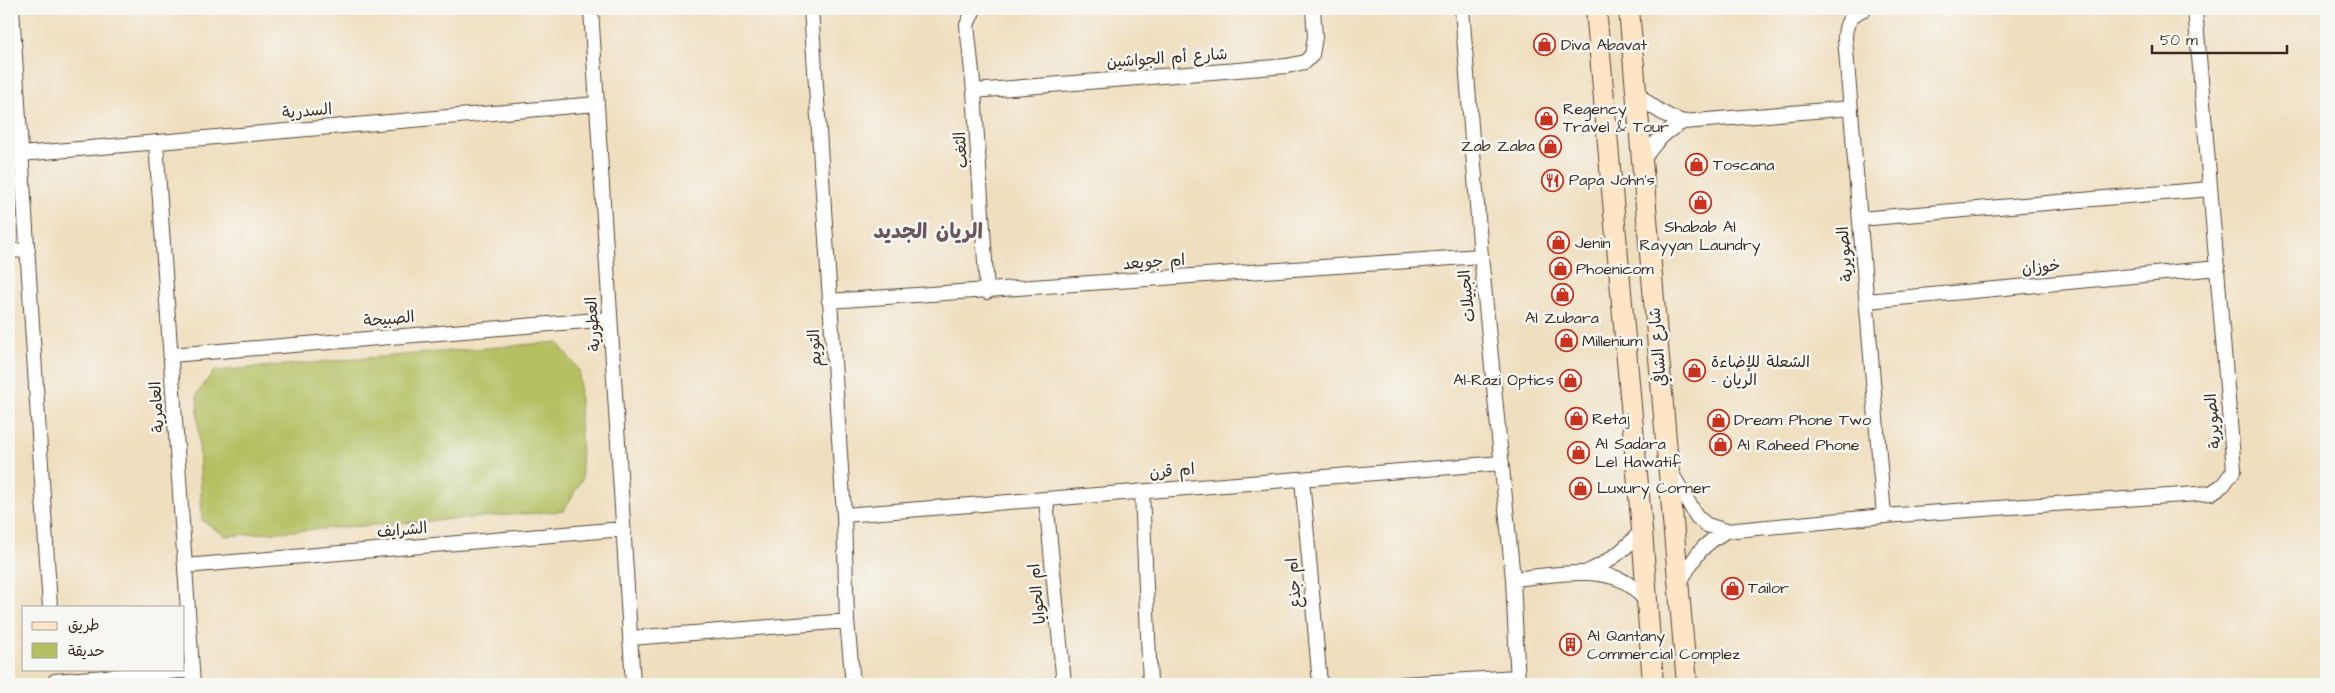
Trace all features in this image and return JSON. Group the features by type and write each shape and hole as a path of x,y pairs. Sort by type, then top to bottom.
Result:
{"main road":[{"name":"شارع الشافي","path":"1596,9 1642,530 1653,684"},
{"name":"شارع الشافي","path":"1630,9 1687,684"}],"street":[{"path":"12,9 50,606"},
{"name":"العطورية","path":"591,9 633,684"},
{"name":"التويم","path":"811,9 844,515 848,621 853,684"},
{"name":"الثغب","path":"974,9 967,25 974,91 987,292"},
{"name":"شارع أم الجواشين","path":"974,91 1287,66 1304,62 1312,55 1315,37 1313,9"},
{"name":"الجبيلات","path":"1462,9 1480,256 1513,578 1518,680"},
{"name":"الصويرية","path":"1864,9 1857,12 1845,26 1884,516"},
{"name":"الصويرية","path":"1668,468 1697,517 1707,526 1726,531 1884,516 2210,493 2223,484 2234,470 2195,9"},
{"path":"1637,93 1649,105 1668,118 1683,122 1851,108"},
{"name":"السدرية","path":"21,154 596,104"},
{"path":"1643,160 1653,144 1669,129 1683,122"},
{"name":"العامرية","path":"156,142 193,684"},
{"path":"1860,219 2210,189"},
{"path":"9,251 28,250"},
{"name":"ام جويعد","path":"829,302 1480,256"},
{"name":"خوزان","path":"1867,302 2218,268"},
{"name":"الصبيحة","path":"171,355 610,319"},
{"name":"ام قرن","path":"844,515 1502,463"},
{"name":"ام جذع","path":"1302,478 1320,684"},
{"path":"1142,491 1150,684"},
{"name":"ام الحوايا","path":"1046,500 1064,684"},
{"name":"الشرايف","path":"185,566 623,529"},
{"path":"1584,574 1607,563 1626,548 1642,530"},
{"name":"الصويرية","path":"1678,585 1695,554 1706,542 1726,531"},
{"path":"1513,578 1584,574 1609,575 1631,585 1647,603"},
{"path":"630,638 848,621"},
{"path":"54,678 192,670"},
{"path":"1401,684 1518,680"}],"green space":[{"path":"557,342 579,370 582,479 564,511 225,536 202,520 197,394 214,371"}],"place":[{"name":"Diva Abavat","path":"1545,45"},
{"name":"Regency Travel & Tour","path":"1547,118"},
{"name":"Zab Zaba","path":"1551,146"},
{"name":"Toscana","path":"1697,165"},
{"name":"Papa John's","path":"1553,180"},
{"name":"Shabab Al Rayyan Laundry","path":"1700,203"},
{"name":"Jenin","path":"1559,243"},
{"name":"Phoenicom","path":"1560,269"},
{"name":"Al Zubara","path":"1562,294"},
{"name":"Millenium","path":"1566,341"},
{"name":"الشعلة للإضاءة - الريان","path":"1695,371"},
{"name":"Al-Razi Optics","path":"1570,380"},
{"name":"Retaj","path":"1576,419"},
{"name":"Dream Phone Two","path":"1718,420"},
{"name":"Al Raheed Phone","path":"1721,445"},
{"name":"Al Sadara Lel Hawatif","path":"1579,453"},
{"name":"Luxury Corner","path":"1581,488"},
{"name":"Tailor","path":"1732,588"},
{"name":"Al Qantany Commercial Complez","path":"1571,645"}],"district":[{"name":"الريان الجديد","path":"928,231"}]}
